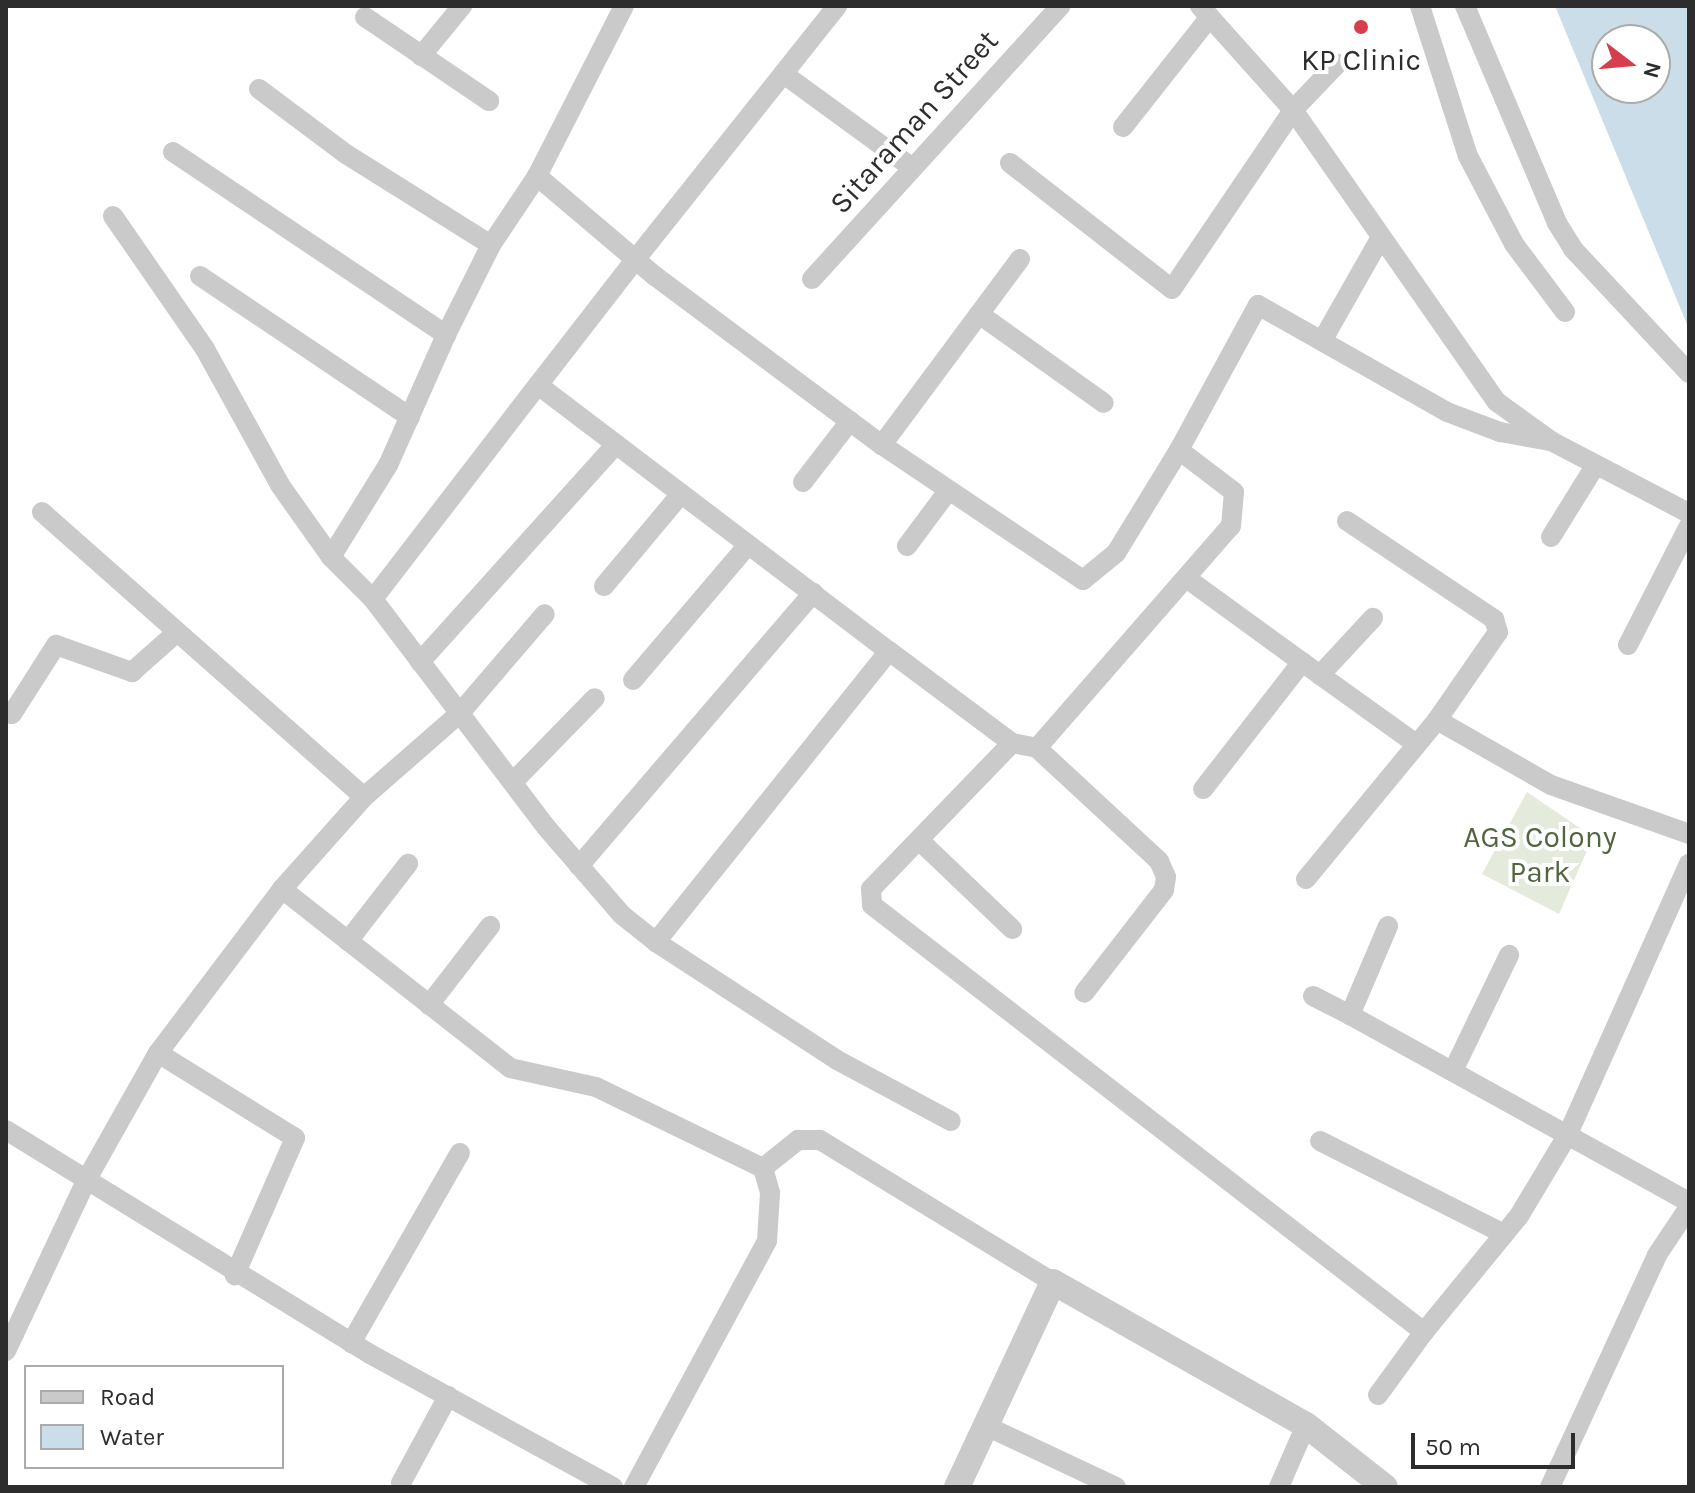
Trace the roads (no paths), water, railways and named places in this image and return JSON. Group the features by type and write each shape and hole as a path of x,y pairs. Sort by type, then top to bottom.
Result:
{"street":[{"path":"421,56 462,6"},
{"path":"331,557 388,465 446,335 491,245 537,176 624,6"},
{"path":"373,599 635,260 837,6"},
{"name":"Sitaraman Street","path":"812,279 1060,6"},
{"path":"1420,6 1468,156 1514,244 1565,312"},
{"path":"1465,6 1557,223 1689,373"},
{"path":"1123,127 1205,11 1293,110 1380,239 1497,402 1551,441 1689,513"},
{"path":"365,17 489,101"},
{"path":"1010,163 1172,289 1293,110 1337,64"},
{"path":"785,75 911,167"},
{"path":"259,89 346,154 491,245"},
{"path":"173,152 446,335"},
{"path":"537,176 635,260 882,445 1083,580 1116,553 1179,450 1258,305 1447,412 1500,432 1551,441"},
{"path":"113,216 205,349 280,485 331,557 373,599 579,866 622,915 656,942 837,1060 951,1121"},
{"path":"1322,341 1380,239"},
{"path":"882,445 1020,259"},
{"path":"200,276 410,417"},
{"path":"979,314 1104,403"},
{"path":"538,385 1012,743 1037,748 1159,861 1166,877 1164,890 1084,993"},
{"path":"803,482 850,421"},
{"path":"420,662 616,444"},
{"path":"1037,748 1189,580 1231,526 1237,501 1234,492 1179,450"},
{"path":"1551,537 1595,466"},
{"path":"907,546 948,491"},
{"path":"604,586 681,494"},
{"path":"42,512 364,797"},
{"path":"1306,879 1437,720 1494,639 1494,619 1347,521"},
{"path":"1628,645 1689,526"},
{"path":"633,680 748,545"},
{"path":"1189,580 1416,744"},
{"path":"579,866 813,593"},
{"path":"6,1351 88,1177 158,1053 282,889 364,797 460,713 545,614"},
{"path":"1320,675 1373,618"},
{"path":"6,712 12,714 56,645 132,672 177,632"},
{"path":"656,942 889,651"},
{"path":"1203,789 1302,662"},
{"path":"513,782 595,698"},
{"path":"1437,720 1551,785 1689,834"},
{"path":"1012,743 871,889 877,910 1424,1332"},
{"path":"919,840 1012,929"},
{"path":"348,941 408,864"},
{"path":"1378,1395 1424,1332 1504,1234 1568,1134 1689,864"},
{"path":"282,889 510,1068 596,1087 763,1168 770,1193 767,1241 634,1487"},
{"path":"429,1005 490,926"},
{"path":"1350,1015 1388,926"},
{"path":"1453,1071 1509,955"},
{"path":"1313,996 1568,1134 1689,1204 1657,1255 1550,1487"},
{"path":"158,1053 295,1138 235,1275"},
{"path":"6,1130 88,1177 235,1275 351,1343 613,1487"},
{"path":"763,1168 798,1140 820,1140 1053,1282 1306,1425 1385,1487"},
{"path":"1320,1141 1504,1234"},
{"path":"351,1343 460,1153"},
{"path":"957,1487 1053,1282"},
{"path":"401,1483 448,1396"},
{"path":"984,1425 1116,1487"},
{"path":"1279,1487 1306,1425"}],"water":[{"path":"1555,6 1689,6 1689,329 1596,104 1671,104 1671,24 1591,24 1591,93"}],"place":[{"name":"KP Clinic","path":"1361,27"}],"park label":[{"name":"AGS Colony Park","path":"1540,854"}]}
